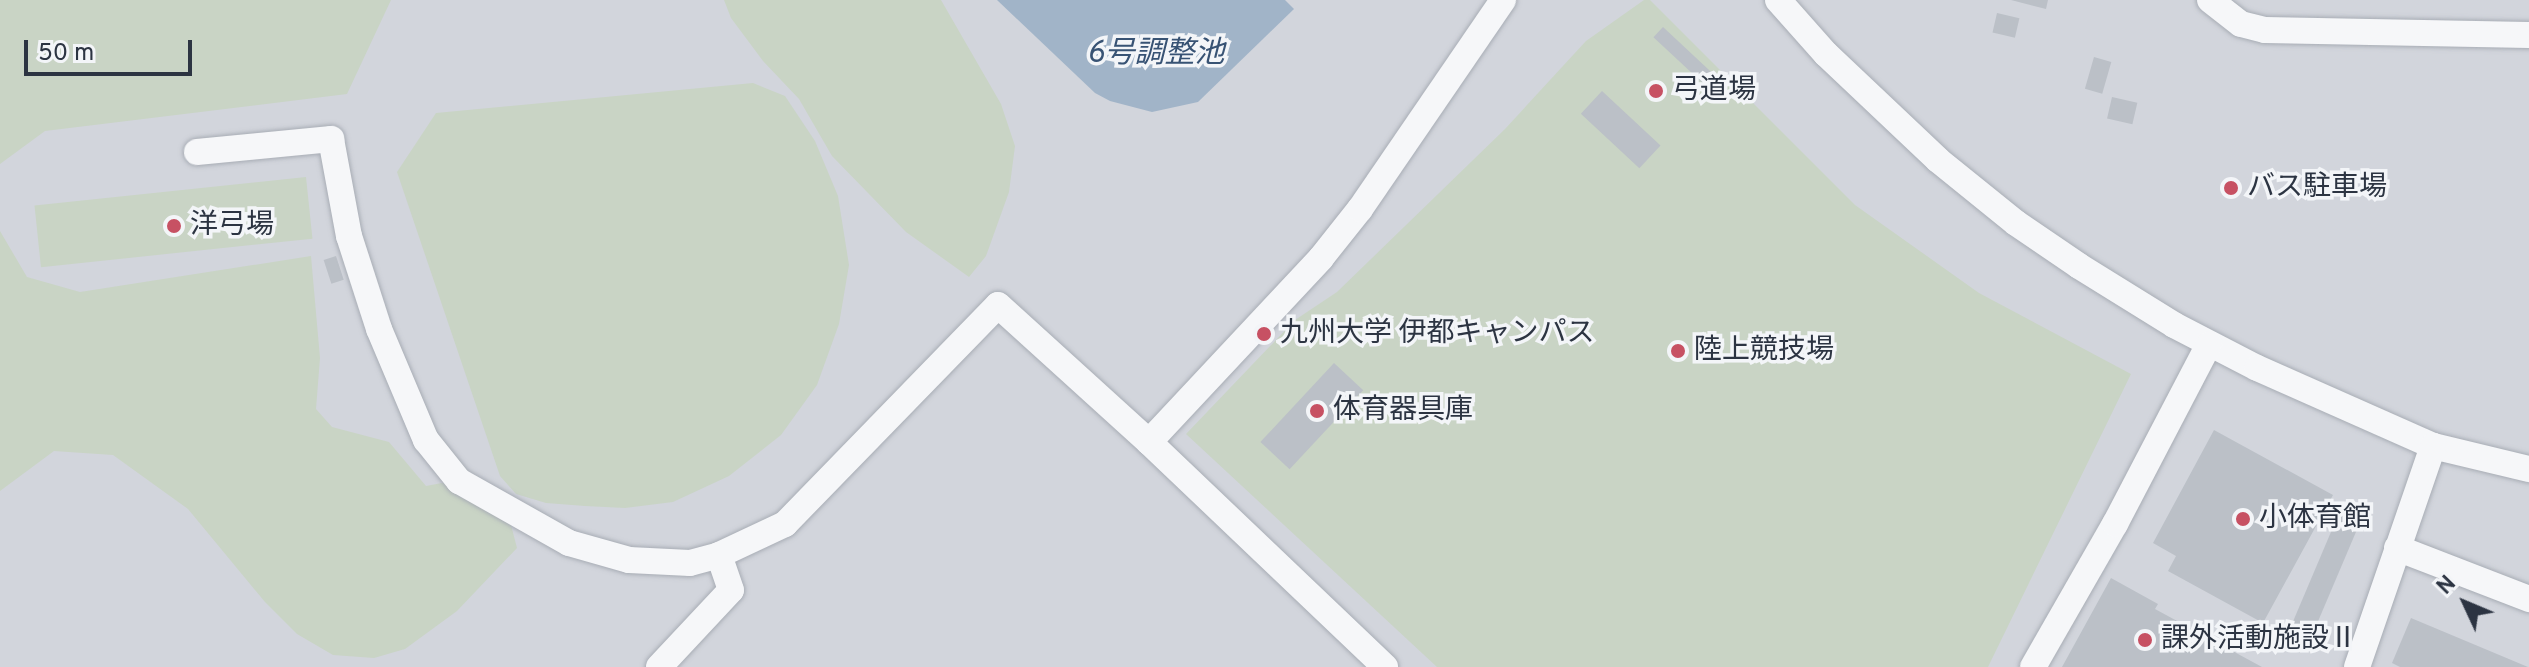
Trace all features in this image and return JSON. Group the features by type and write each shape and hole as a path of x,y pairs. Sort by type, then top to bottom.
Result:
{"lane":[{"path":"1149,442 1341,234 1503,0"},
{"path":"1778,0 1872,99 1938,160 2016,223 2079,266 2209,344 2433,446 2529,469"},
{"path":"2210,0 2241,24 2265,30 2529,35"},
{"path":"197,152 331,139 349,236 379,329 426,440 459,481 569,543 614,556 690,563 719,555 785,524 998,305 1149,442 1385,667"},
{"path":"2033,667 2115,524 2209,344"},
{"path":"2357,667 2433,446"},
{"path":"2397,548 2529,599"},
{"path":"659,667 731,590 719,555"}],"shaded area":[{"name":"九州大学 伊都キャンパス","path":"0,0 2529,0 2529,667 0,667"}],"green space":[{"path":"0,0 391,0 347,94 45,131 0,164"},
{"path":"724,0 941,0 1001,104 1015,146 1009,192 986,256 969,277 906,232 832,156 799,99 763,61 731,18"},
{"name":"陸上競技場","path":"1644,0 1650,0 1855,205 1979,293 2131,374 1988,667 1437,667 1186,434 1295,320 1337,292 1505,129 1586,41"},
{"path":"753,83 785,96 815,141 838,196 849,265 839,324 817,385 781,435 729,476 673,502 625,508 585,506 546,503 516,494 500,476 397,172 436,113"},
{"name":"洋弓場","path":"306,177 312,239 41,267 34,206"},
{"path":"0,231 27,277 80,292 311,256 320,358 316,409 332,427 389,442 426,486 447,482 511,525 517,548 457,611 405,649 374,658 333,655 297,634 265,602 188,509 113,455 54,451 0,491"}],"water":[{"name":"6号調整池","path":"997,0 1285,0 1294,9 1198,102 1152,112 1110,101 1095,93"}],"building":[{"path":"2011,0 2048,0 2046,9"},
{"path":"1997,13 2019,18 2015,38 1993,32"},
{"path":"1663,27 1721,81 1711,91 1653,37"},
{"path":"2094,57 2111,62 2102,94 2085,89"},
{"path":"1602,91 1661,146 1639,168 1581,114"},
{"path":"2112,97 2137,103 2132,124 2107,118"},
{"path":"336,256 344,280 331,284 324,260"},
{"name":"体育器具庫","path":"1334,363 1363,390 1290,469 1260,442"},
{"name":"小体育館","path":"2214,430 2333,495 2263,623 2168,571 2176,556 2153,543"},
{"path":"2342,506 2363,515 2306,650 2285,641"},
{"name":"課外活動施設Ⅱ","path":"2111,578 2158,604 2155,609 2262,667 2062,667"},
{"path":"2411,618 2528,667 2400,667 2392,663"}],"place":[{"name":"弓道場","path":"1656,91"},
{"name":"バス駐車場","path":"2231,188"},
{"name":"洋弓場","path":"174,226"},
{"name":"九州大学 伊都キャンパス","path":"1264,334"},
{"name":"陸上競技場","path":"1678,351"},
{"name":"体育器具庫","path":"1317,411"},
{"name":"小体育館","path":"2243,519"},
{"name":"課外活動施設Ⅱ","path":"2145,640"}]}
